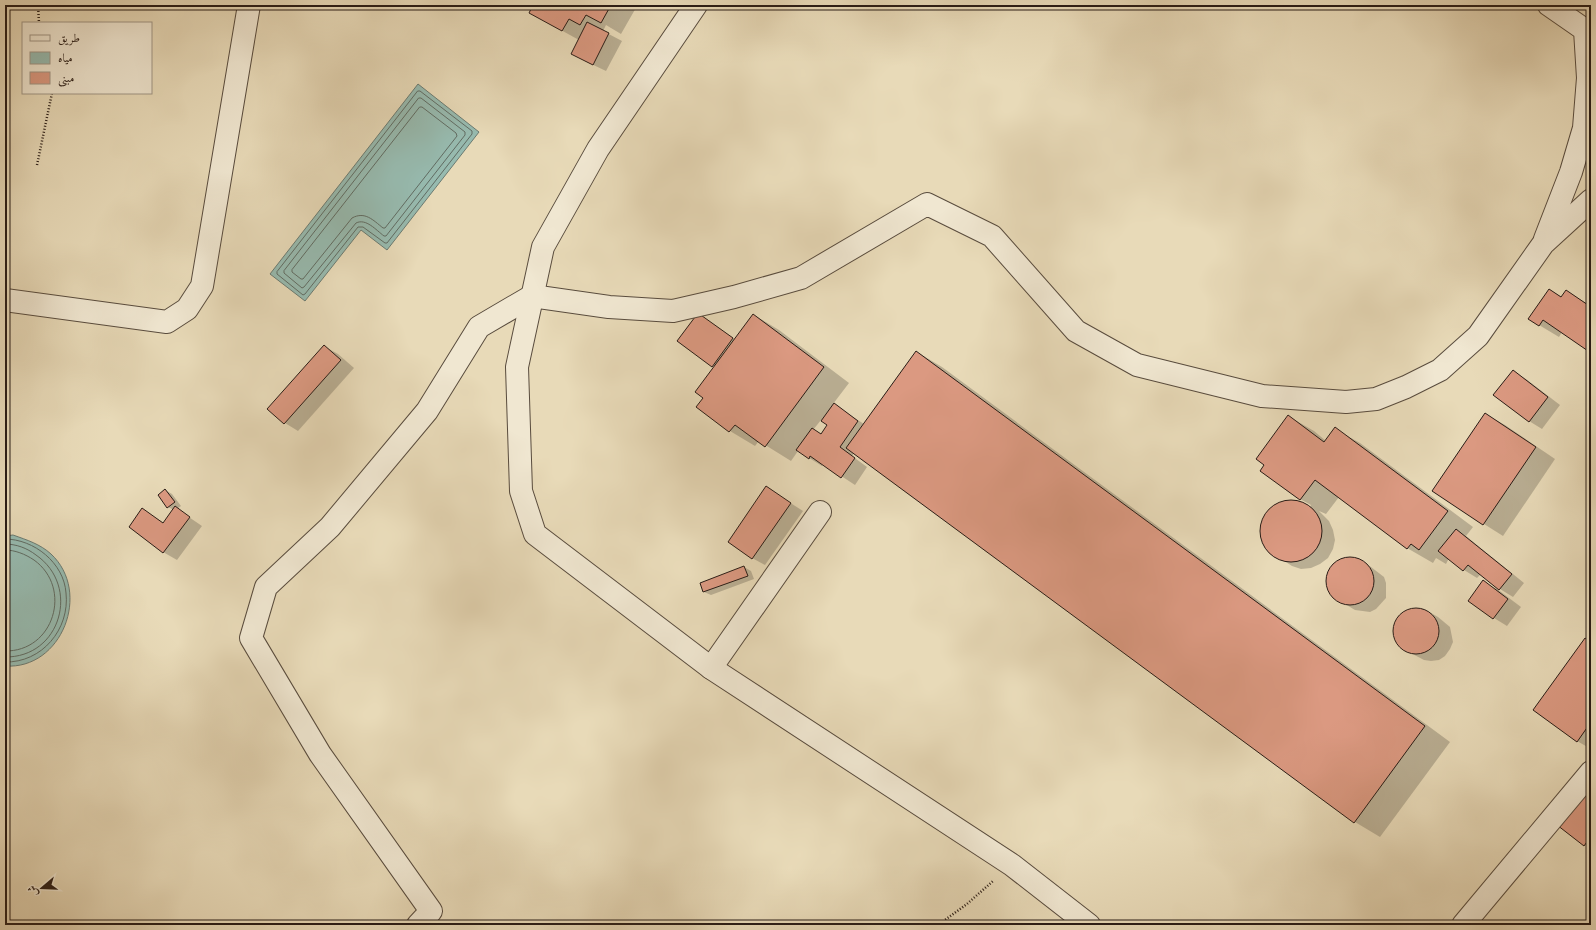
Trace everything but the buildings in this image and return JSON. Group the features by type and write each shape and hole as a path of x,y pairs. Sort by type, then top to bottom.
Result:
{"lane":[{"path":"5,300 167,322 187,309 202,286 249,5"},
{"path":"696,5 598,150 543,247 517,367 521,491 535,534 711,668 1012,865 1089,925"},
{"path":"1549,5 1588,33"},
{"path":"1543,244 1571,172 1584,128 1588,78 1588,33 1558,5"},
{"path":"418,925 431,911 320,754 251,638 266,587 330,526 427,411 478,327 532,296 609,307 673,311 801,278 927,204 992,236 1076,331 1137,365 1262,396 1346,402 1376,399 1406,387 1440,370 1478,336 1543,244 1591,200"},
{"path":"711,668 820,512"},
{"path":"1463,925 1591,772"}],"path":[{"path":"38,5 39,22"},
{"path":"37,165 52,94"},
{"path":"938,925 967,904 1012,865"}],"water":[{"path":"418,84 479,132 387,250 361,230 305,301 270,274"},
{"path":"13,535 38,545 51,554 63,570 69,588 69,607 65,626 55,642 42,656 25,664 5,666 5,536"}]}
